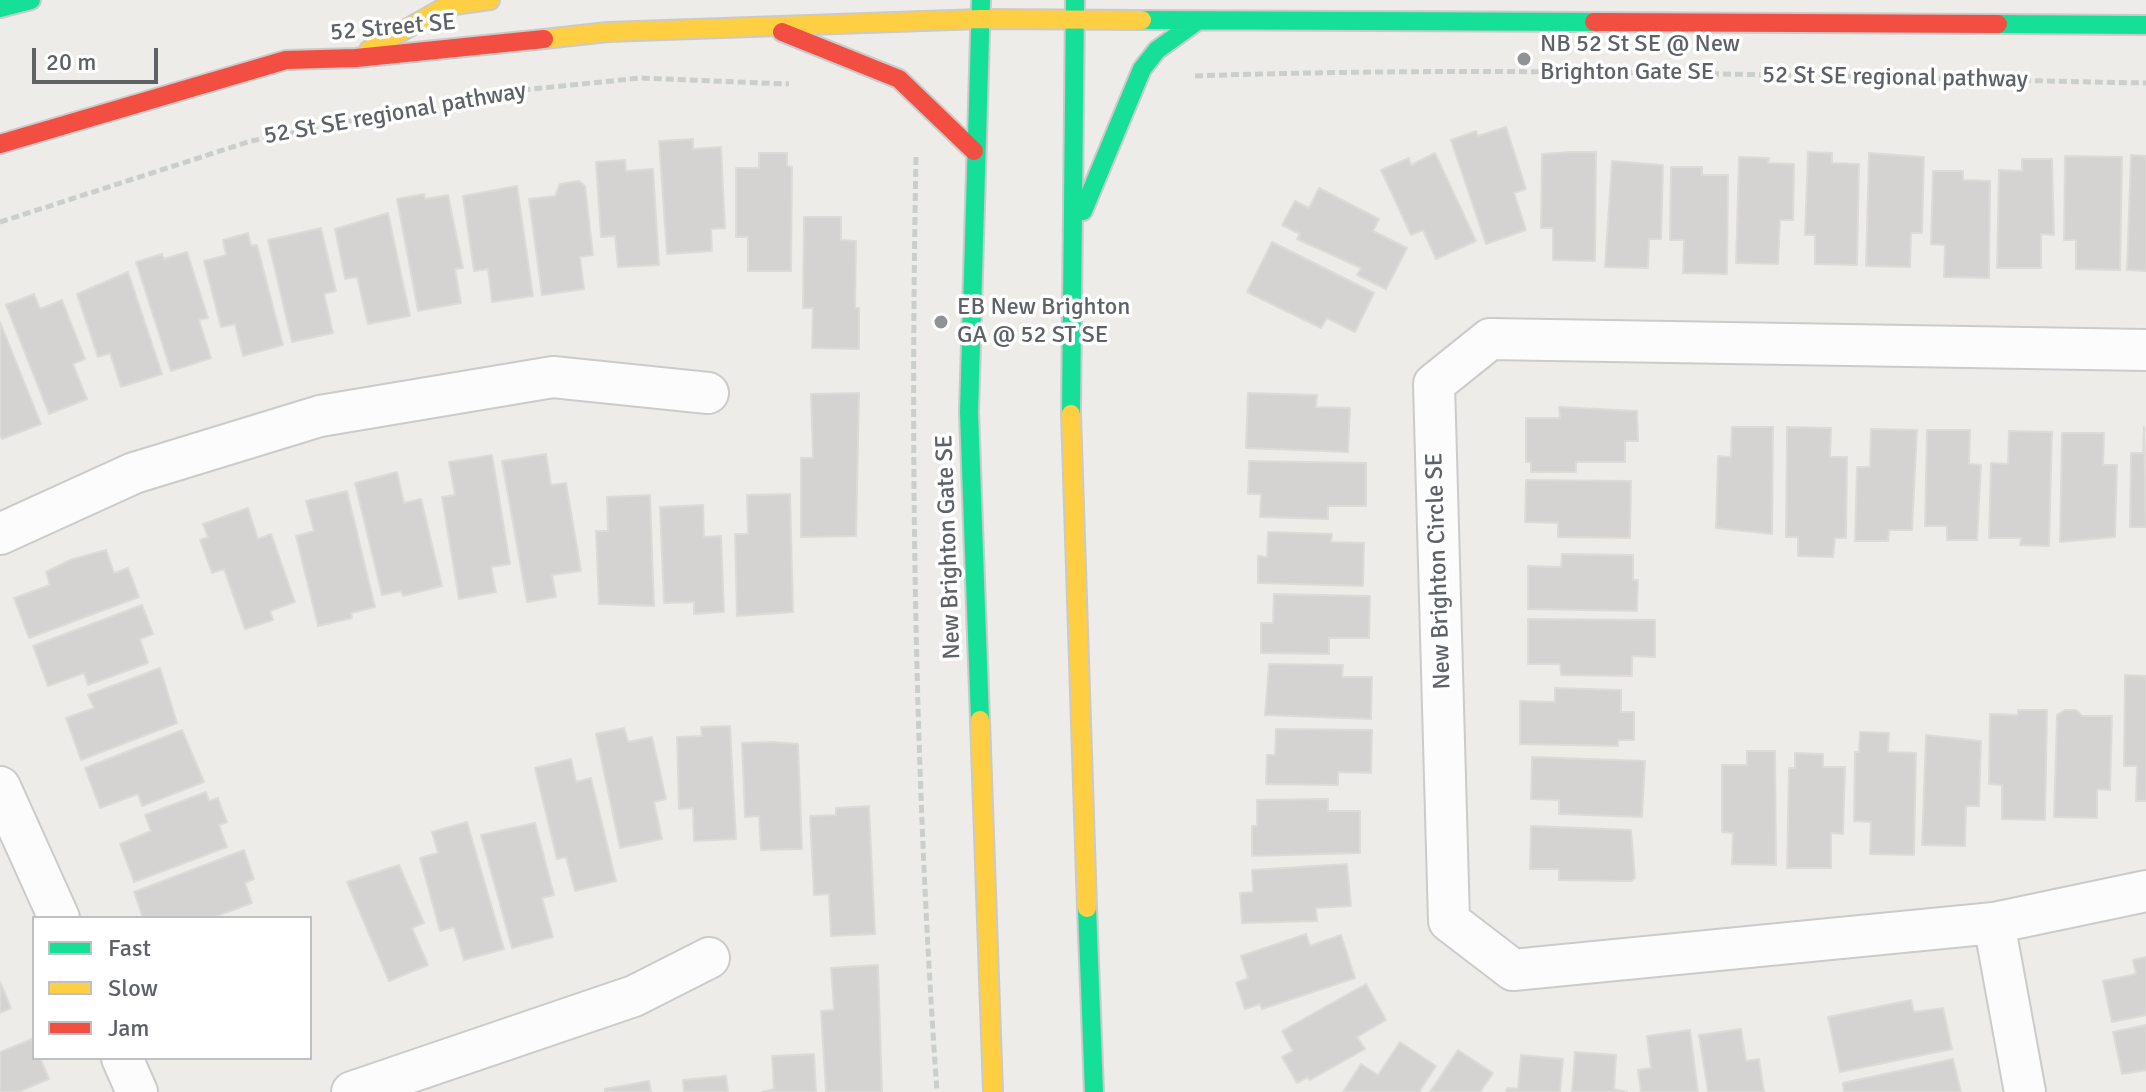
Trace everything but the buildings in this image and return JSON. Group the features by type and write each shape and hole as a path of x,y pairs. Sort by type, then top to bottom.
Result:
{"main road":[{"path":"0,8 31,0"},
{"path":"356,58 447,6 490,0"},
{"path":"981,10 1009,0"},
{"path":"1075,0 1070,471 1094,1092"},
{"name":"52 Street SE","path":"0,144 286,60 356,58 608,32 981,10 1075,19 1196,22 2146,25"},
{"name":"New Brighton Gate SE","path":"981,10 974,151 969,412 993,1092"},
{"path":"1074,232 1142,69 1157,50 1196,22"},
{"path":"765,25 899,79 974,151"}],"street":[{"name":"New Brighton Circle SE","path":"2146,350 1490,339 1434,384 1449,921 1513,970 1994,923 2146,891"},
{"path":"0,534 134,473 320,416 553,377 708,393"},
{"path":"0,787 58,916"},
{"path":"1994,923 2025,1092"},
{"path":"352,1092 634,996 709,958"},
{"path":"123,1060 137,1092"}],"path":[{"name":"52 St SE regional pathway","path":"1179,77 1391,70 1545,70 2146,83"},
{"name":"52 St SE regional pathway","path":"0,222 251,141 484,94 640,78 801,84"},
{"path":"916,145 912,334 917,621 923,845 937,1092"}],"traffic: fast":[{"path":"0,8 31,0"},
{"path":"980,720 969,412 981,0"},
{"path":"1071,414 1075,0"},
{"path":"1142,20 1594,22"},
{"path":"1083,211 1142,69 1157,50 1196,22"},
{"path":"1998,24 2146,25"},
{"path":"1087,908 1094,1092"}],"traffic: slow":[{"path":"369,50 447,6 490,0"},
{"path":"544,39 608,32 981,19 1142,20"},
{"path":"1071,414 1087,908"},
{"path":"980,720 993,1092"}],"traffic: jam":[{"path":"1594,22 1998,24"},
{"path":"782,32 899,79 974,151"},
{"path":"0,144 286,60 356,58 544,39"}],"place":[{"name":"NB 52 St SE @ New Brighton Gate SE","path":"1524,59"},
{"name":"EB New Brighton GA @ 52 ST SE","path":"941,322"}]}
